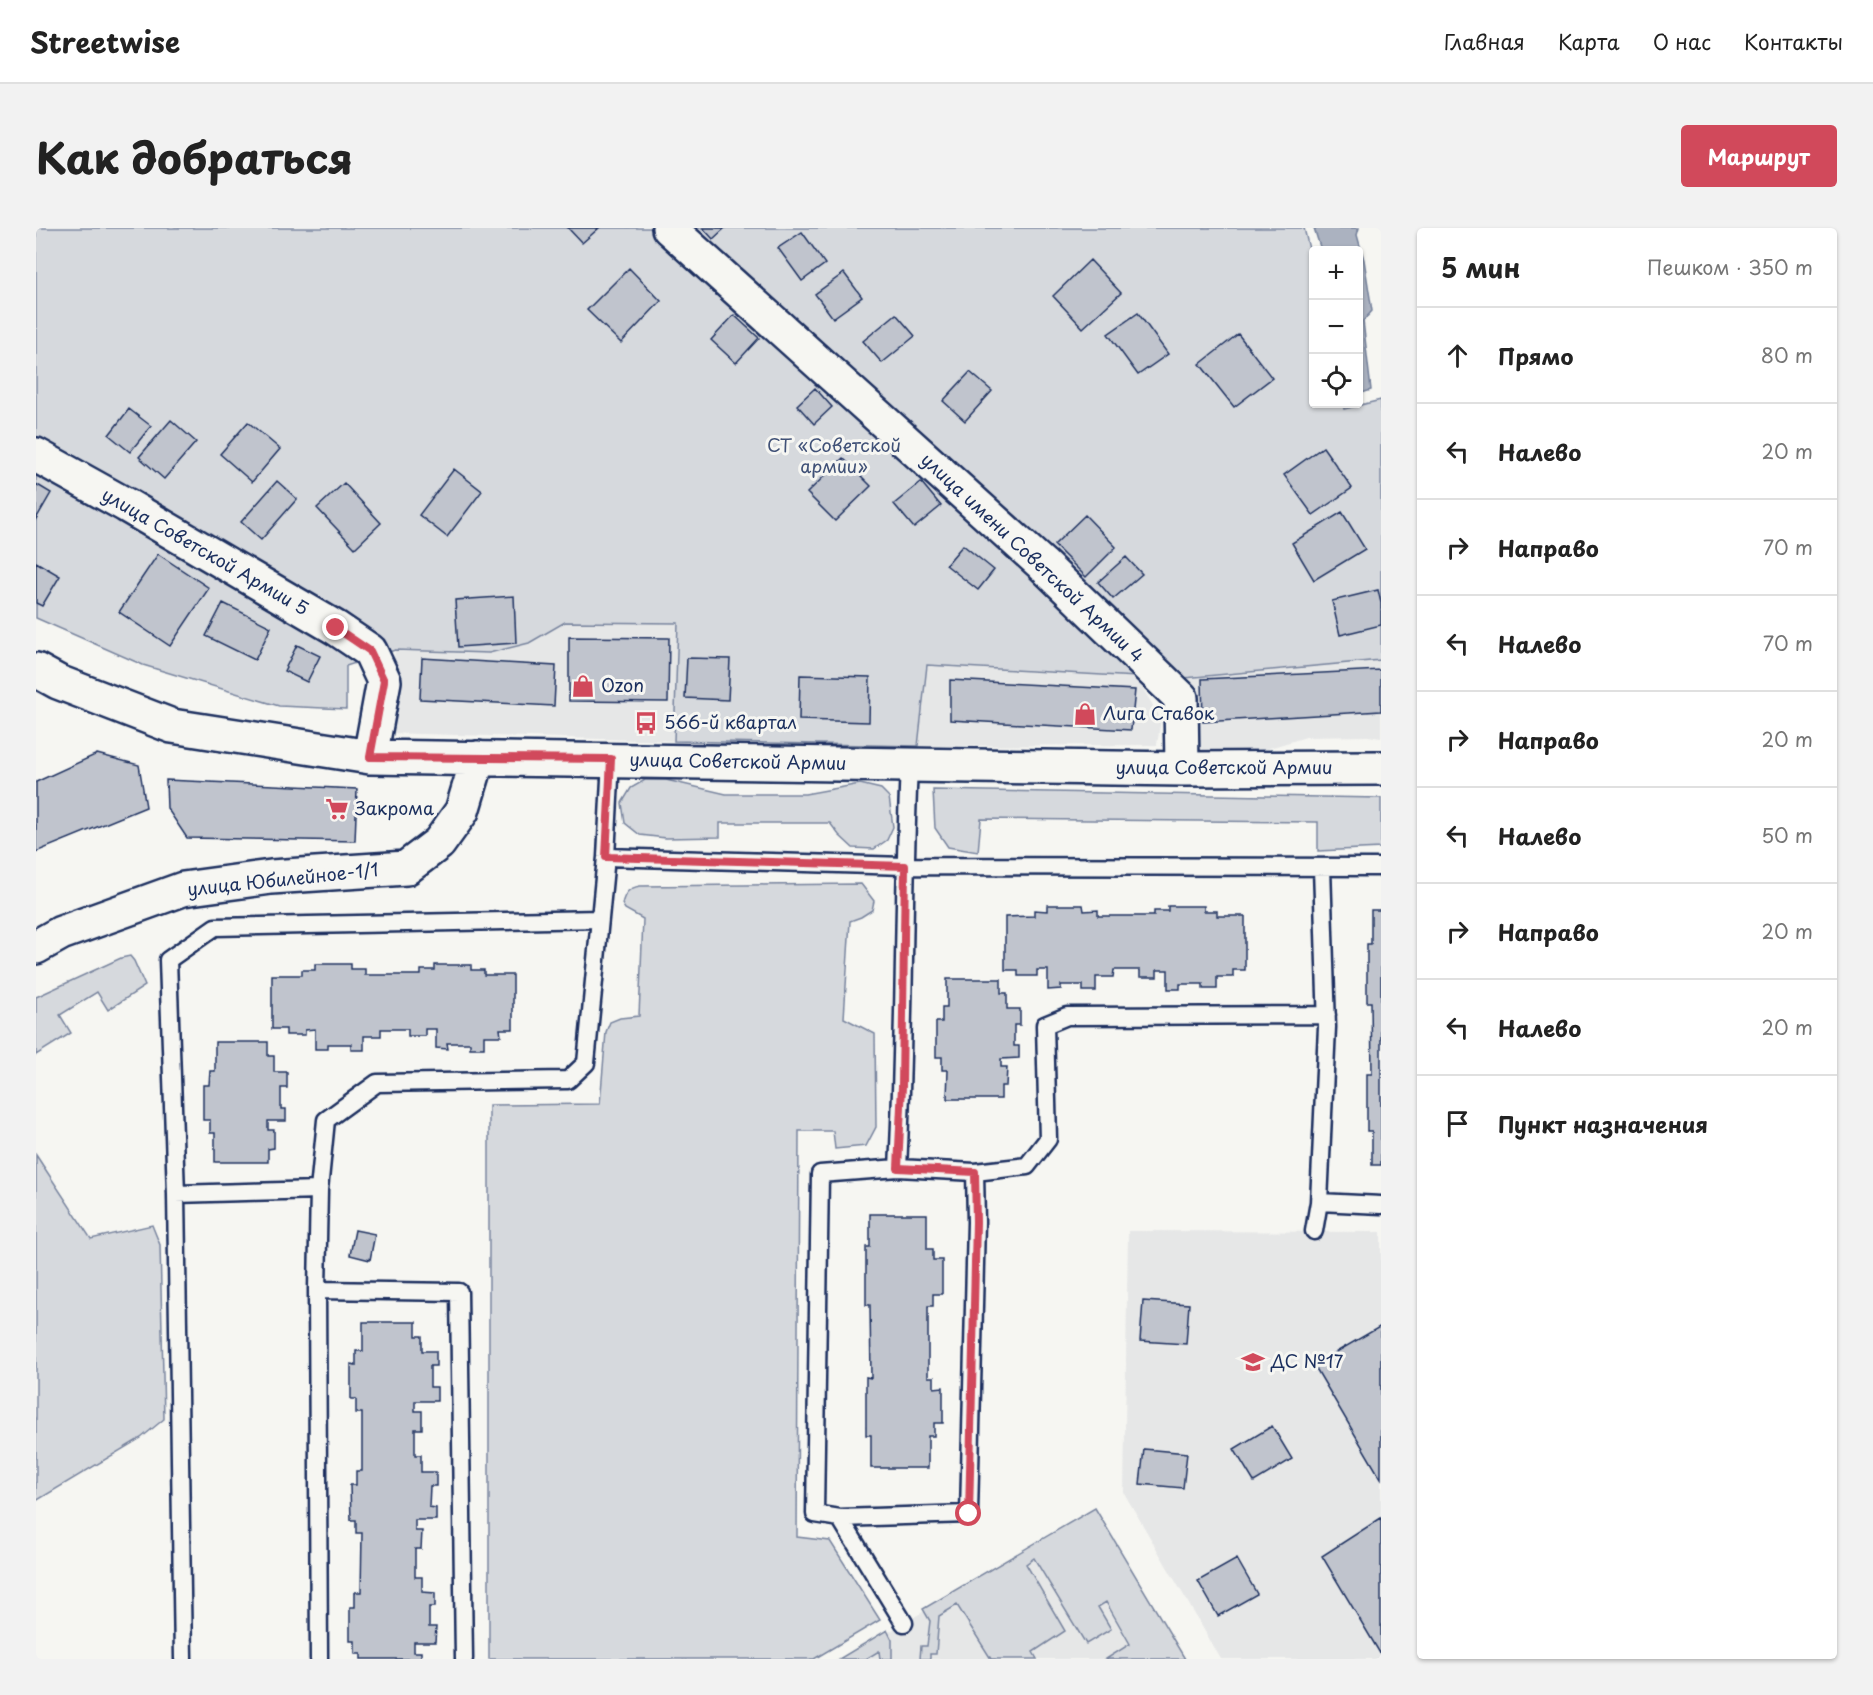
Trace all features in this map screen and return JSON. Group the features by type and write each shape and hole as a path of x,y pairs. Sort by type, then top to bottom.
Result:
{"street":[{"name":"улица имени Советской Армии 4","path":"669,228 1042,564 1181,698 1182,769"},
{"name":"улица Советской Армии 5","path":"36,455 336,628 370,651 384,681 370,757"},
{"name":"улица Советской Армии","path":"36,670 58,682 172,726 370,757 1182,769 1381,768"},
{"name":"улица Юбилейное-1/1","path":"36,947 61,933 183,889 271,878 406,868 439,843 462,811 478,758"}],"lane":[{"path":"319,1659 317,1290 319,1190 326,1119 377,1083 568,1080 586,1063 606,857 611,759"},
{"path":"898,1168 909,765"},
{"path":"606,857 905,866 1381,867"},
{"path":"1314,1231 1319,1202 1327,1015 1322,868"},
{"path":"183,1659 176,1194 168,960 215,927 600,919"},
{"path":"975,1172 976,1222 969,1514 840,1518 815,1515 820,1174 898,1168 975,1172 1027,1166 1048,1139 1045,1025 1066,1016 1327,1015"},
{"path":"176,1194 319,1190"},
{"path":"1319,1202 1381,1204"},
{"path":"317,1290 459,1292 464,1659"},
{"path":"840,1518 904,1623"}],"shaded area":[{"path":"1314,228 1359,228 1357,235 1360,246 1320,246"},
{"path":"1363,256 1364,260 1372,311 1363,321"},
{"path":"1363,321 1371,390 1363,393"},
{"path":"565,622 678,623 674,741 386,733 395,650 489,653 529,643"},
{"path":"1381,660 1381,738 1368,736 1306,737 1260,751 1196,751 1187,678"},
{"path":"926,665 1136,677 1161,719 1157,745 918,746"},
{"name":"ДС №17","path":"1128,1231 1381,1232 1381,1659 1221,1659 1124,1493"},
{"path":"1094,1511 1182,1659 843,1659"}],"green space":[{"name":"СТ «Советской армии»","path":"36,228 1304,228 1309,249 1309,408 1363,408 1363,404 1381,400 1381,660 1173,679 927,665 918,746 674,741 678,623 565,622 529,643 489,653 395,650 346,666 346,709 279,706 143,665 36,618"},
{"path":"645,780 666,780 726,794 805,794 860,784 881,789 889,797 893,827 887,840 874,849 853,848 830,823 720,823 720,837 666,838 640,835 625,823 622,803 631,788"},
{"path":"933,790 1381,798 1381,848 1318,851 1318,822 981,819 978,852 948,847 935,828"},
{"path":"861,884 874,901 872,910 850,921 844,1018 875,1034 876,1127 866,1146 835,1149 833,1131 799,1131 797,1537 830,1541 880,1620 814,1659 489,1659 489,1105 600,1104 606,1032 610,1022 620,1018 639,1016 643,919 625,909 622,904 630,889 640,886"},
{"path":"130,956 145,986 108,1010 97,992 60,1015 71,1033 36,1055 36,997"},
{"path":"36,1155 91,1239 152,1225 160,1245 164,1419 141,1438 36,1501"},
{"path":"1095,1508 1185,1659 1106,1659 1130,1644 1106,1602 1098,1607 1111,1629 1086,1644 1034,1558 1026,1564 1065,1631 1033,1652 1037,1659 991,1659 957,1605 939,1616 936,1654 930,1654 930,1659 920,1659 921,1646 927,1646 930,1621 923,1609"},
{"path":"887,1630 892,1640 892,1659 880,1659 879,1651 866,1659 839,1659"}],"building":[{"path":"568,228 599,228 582,243"},
{"path":"703,228 725,228 713,239"},
{"path":"802,232 825,264 802,281 778,248"},
{"path":"1090,260 1121,293 1083,328 1053,296"},
{"path":"629,268 661,301 621,343 587,310"},
{"path":"844,273 862,297 833,318 815,294"},
{"path":"1138,313 1168,354 1138,375 1108,334"},
{"path":"896,314 915,336 882,363 863,341"},
{"path":"734,315 759,338 736,363 711,340"},
{"path":"1238,334 1272,378 1234,407 1200,364"},
{"path":"970,372 992,391 965,421 943,401"},
{"path":"815,388 832,407 814,424 797,405"},
{"path":"129,409 151,426 130,452 109,435"},
{"path":"171,420 196,442 164,479 139,457"},
{"path":"248,422 280,449 252,482 220,454"},
{"path":"1323,447 1352,488 1313,515 1284,475"},
{"path":"843,458 871,486 835,521 807,493"},
{"path":"454,469 482,491 447,537 419,515"},
{"path":"277,481 297,499 261,540 241,522"},
{"path":"921,482 941,506 914,528 894,504"},
{"path":"344,483 381,523 355,548 317,508"},
{"path":"36,484 51,493 36,519"},
{"path":"1342,512 1365,549 1314,580 1292,543"},
{"path":"1085,515 1116,547 1086,577 1054,545"},
{"path":"963,545 994,570 978,590 946,565"},
{"path":"158,554 209,588 170,646 119,612"},
{"path":"1126,557 1142,574 1113,599 1098,582"},
{"path":"36,562 60,576 42,606 36,603"},
{"path":"1378,590 1381,603 1381,625 1340,635 1332,601"},
{"path":"514,596 516,643 458,647 455,600"},
{"path":"223,603 271,627 255,660 206,636"},
{"path":"569,637 669,638 668,702 569,701"},
{"path":"297,645 320,656 307,682 284,671"},
{"path":"422,658 556,666 554,706 420,699"},
{"path":"687,658 730,659 728,700 685,698"},
{"path":"1381,670 1381,711 1203,722 1202,679"},
{"path":"800,675 870,677 869,722 799,720"},
{"path":"950,680 1135,690 1131,730 950,720"},
{"path":"97,754 139,765 146,807 36,852 36,782"},
{"path":"166,780 357,789 355,841 187,838 167,808"},
{"path":"1047,905 1083,905 1084,911 1098,910 1098,916 1154,916 1154,911 1168,911 1168,906 1204,906 1204,911 1217,911 1217,916 1245,916 1245,970 1233,970 1233,977 1217,977 1217,989 1203,989 1203,984 1180,984 1180,989 1168,989 1168,970 1157,970 1157,977 1140,977 1140,970 1114,970 1113,977 1096,977 1096,991 1083,991 1083,985 1061,985 1061,989 1048,990 1048,970 1037,970 1037,976 1018,976 1018,970 1005,970 1005,917 1034,916 1034,910 1047,911"},
{"path":"1371,910 1381,910 1381,1165 1372,1165 1372,1131 1367,1131 1367,1074 1372,1074 1371,1002 1367,1002 1367,944 1371,944"},
{"path":"315,964 351,964 351,969 365,969 365,975 421,975 421,970 435,970 435,965 471,965 471,970 484,970 484,975 513,975 513,1029 500,1029 501,1036 484,1036 484,1048 470,1048 470,1043 447,1043 448,1049 436,1048 436,1029 425,1029 425,1036 408,1036 408,1029 381,1029 381,1036 364,1036 364,1050 351,1050 351,1044 328,1044 328,1049 315,1049 315,1029 305,1030 305,1035 286,1035 286,1029 272,1029 272,975 302,975 302,970 315,970"},
{"path":"947,979 1001,979 1001,993 1007,993 1007,1009 1020,1009 1020,1025 1014,1025 1014,1046 1019,1046 1019,1058 1001,1059 1001,1067 1007,1067 1006,1086 1001,1086 1001,1099 947,1099 948,1070 942,1070 942,1057 936,1057 936,1022 942,1022 942,1007 947,1007"},
{"path":"215,1042 268,1042 268,1056 274,1056 274,1072 287,1072 287,1088 281,1088 281,1109 286,1109 286,1121 268,1121 268,1130 274,1130 274,1148 268,1149 268,1162 215,1162 215,1133 210,1133 210,1120 203,1120 203,1085 209,1085 210,1071 215,1071"},
{"path":"870,1214 927,1214 927,1249 933,1249 933,1260 942,1260 942,1294 933,1294 933,1306 928,1306 928,1377 934,1377 934,1388 943,1387 943,1423 934,1423 934,1436 928,1436 928,1468 871,1468 871,1435 866,1435 866,1377 871,1378 870,1305 866,1305 866,1247 870,1247"},
{"path":"355,1230 375,1234 370,1260 350,1255"},
{"path":"1143,1301 1189,1304 1186,1344 1140,1341"},
{"path":"363,1322 416,1322 416,1336 422,1336 422,1351 436,1351 436,1366 430,1366 430,1387 437,1387 437,1401 415,1401 415,1411 422,1411 422,1429 415,1429 415,1455 421,1455 421,1472 436,1472 436,1486 430,1486 429,1507 436,1508 436,1520 415,1520 415,1531 422,1531 421,1549 415,1549 415,1577 422,1577 422,1592 435,1593 435,1607 429,1607 429,1627 436,1627 435,1642 414,1642 414,1652 421,1652 421,1659 361,1659 361,1654 355,1654 355,1641 350,1641 350,1607 355,1607 355,1592 361,1592 362,1533 356,1533 356,1520 351,1520 350,1485 356,1485 356,1471 362,1471 362,1413 356,1413 356,1399 351,1399 351,1364 356,1365 356,1351 363,1351"},
{"path":"1381,1326 1381,1479 1314,1365"},
{"path":"1272,1426 1292,1459 1254,1482 1234,1449"},
{"path":"1144,1449 1187,1453 1183,1488 1140,1484"},
{"path":"1381,1518 1381,1655 1322,1556"},
{"path":"1237,1559 1257,1594 1218,1616 1198,1581"}],"place":[{"name":"Ozon","path":"583,686"},
{"name":"Лига Ставок","path":"1085,714"},
{"name":"566-й квартал","path":"646,723"},
{"name":"Закрома","path":"337,809"},
{"name":"ДС №17","path":"1253,1362"}],"route":[{"path":"336,628 370,651 384,681 370,757 611,759 606,857 905,866 902,1086 898,1168 975,1172 976,1222 969,1514"}]}
